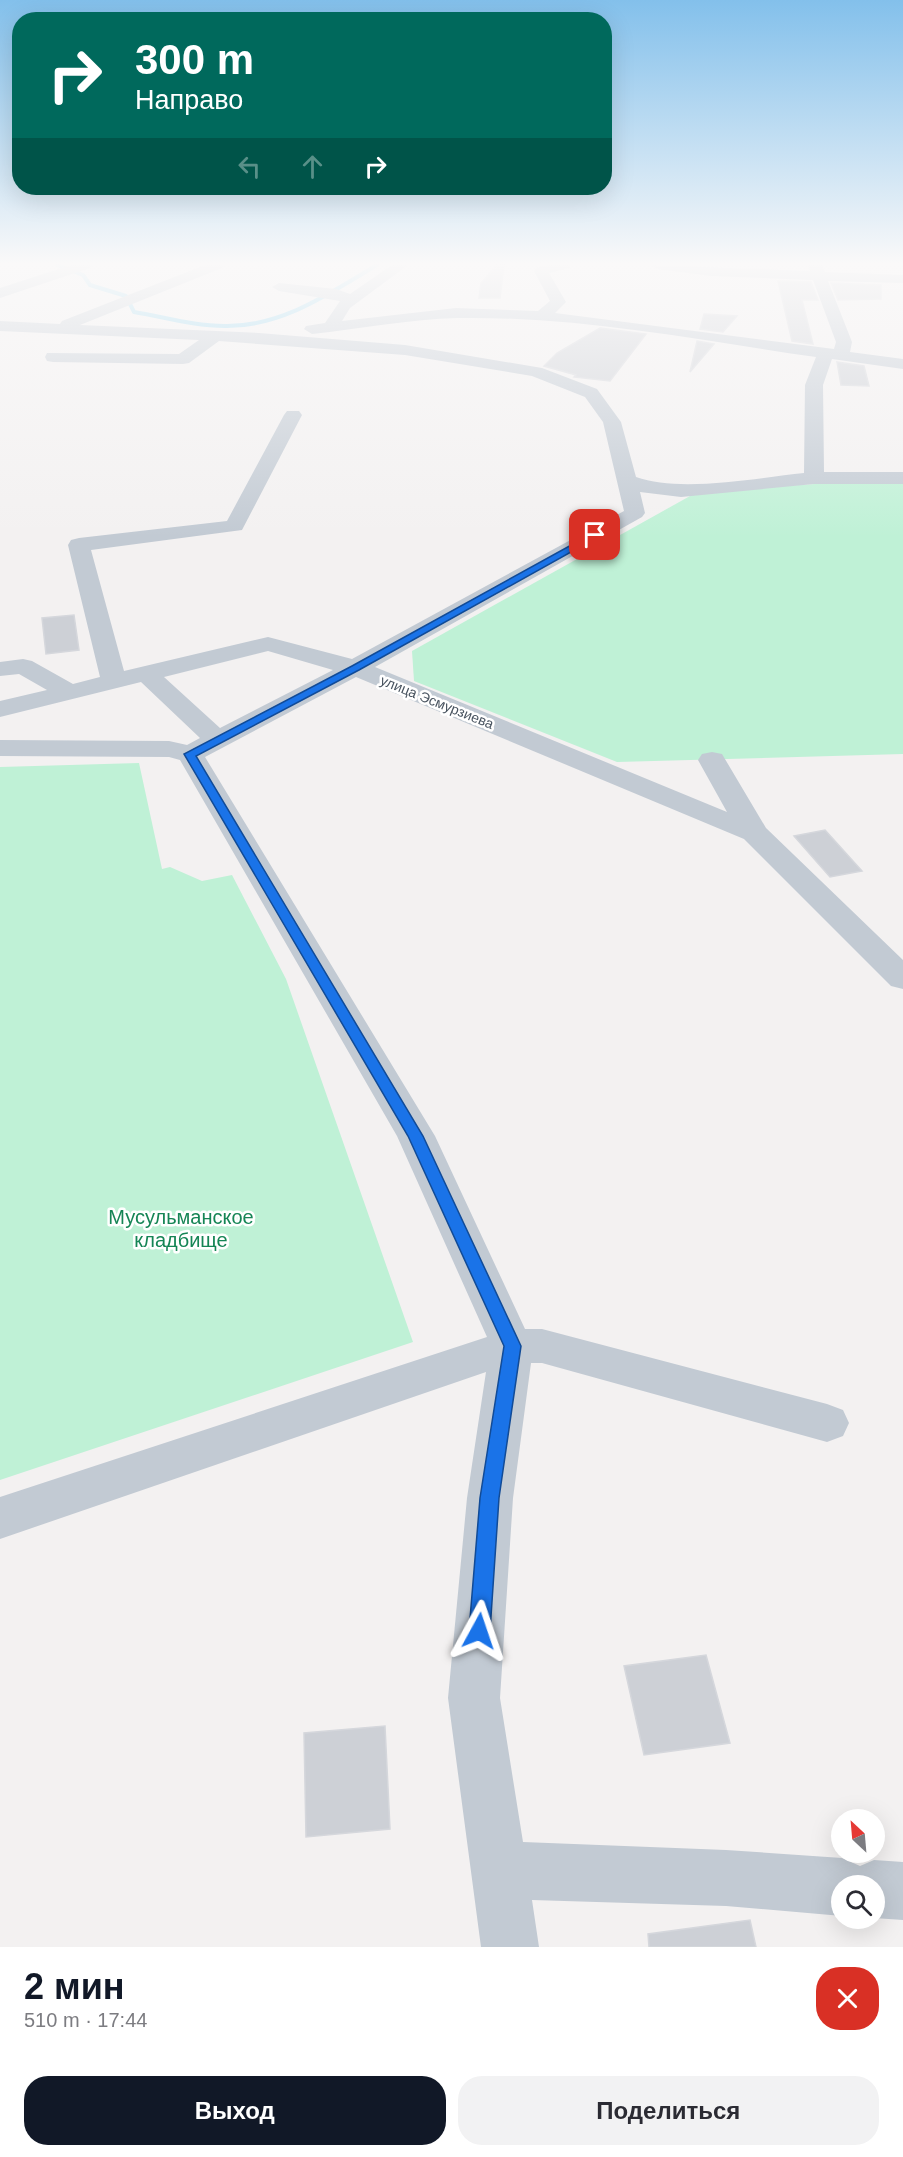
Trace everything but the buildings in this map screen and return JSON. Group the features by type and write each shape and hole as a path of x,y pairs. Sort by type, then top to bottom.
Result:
{"street":[{"path":"53,357 183,359 187,356"},
{"path":"440,356 536,372 591,393 612,422 635,513"},
{"path":"814,478 814,385 832,356"},
{"path":"840,356 903,364"},
{"path":"114,682 79,545 235,526 293,415"},
{"path":"626,480 650,489 681,491 814,478 903,478"},
{"name":"улица Эсмурзиева","path":"356,668 635,513 681,491"},
{"path":"0,709 268,644 356,668"},
{"path":"0,669 23,666 70,692"},
{"path":"0,748 170,749 204,747 356,668"},
{"name":"улица Эсмурзиева","path":"356,668 754,833 903,978"},
{"path":"146,674 204,747 416,1136 512,1346 490,1498 474,1698 510,1947"},
{"path":"712,760 754,833"},
{"path":"0,1518 512,1346 542,1346 827,1423"},
{"path":"498,1869 726,1878 831,1886"},
{"path":"885,1890 903,1892"}],"green space":[{"path":"903,483 903,754 617,762 414,681 412,651 699,491 815,484"},
{"name":"Мусульманское кладбище","path":"139,763 162,869 170,867 202,881 232,875 286,979 413,1342 0,1480 0,767"}],"route":[{"path":"479,1631 490,1498 512,1346 416,1136 190,754 356,668 595,535"}]}
